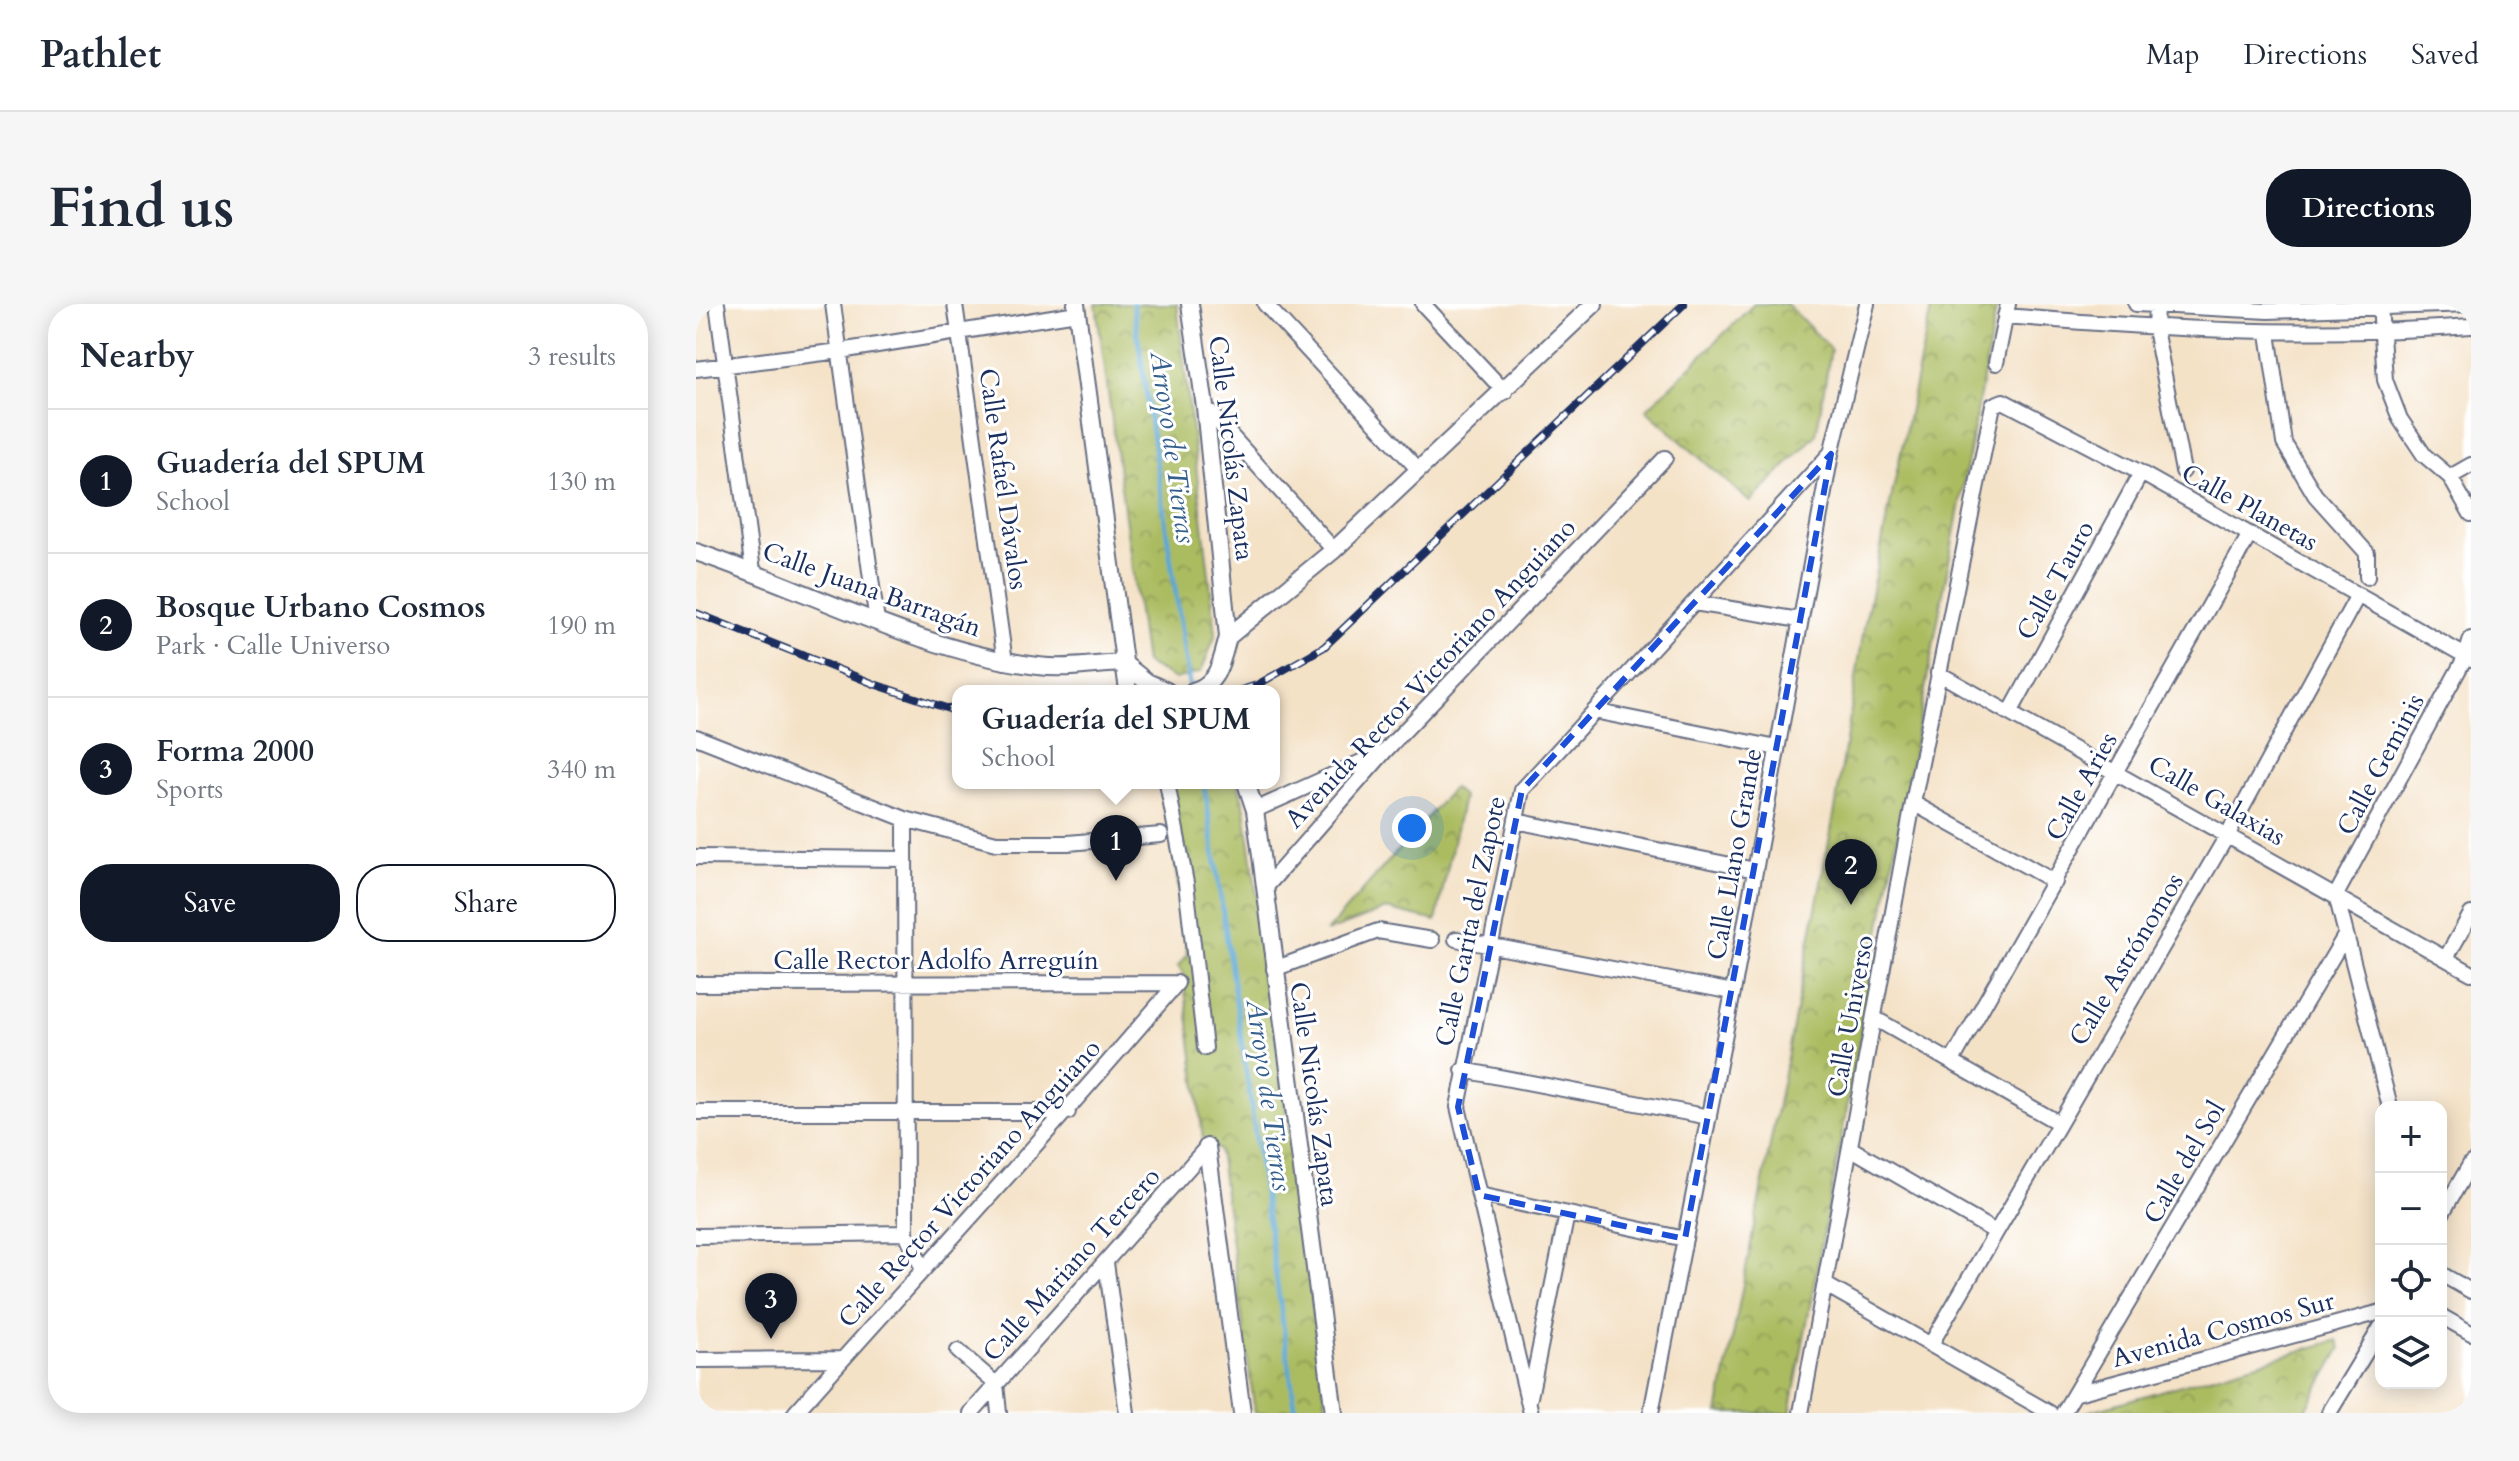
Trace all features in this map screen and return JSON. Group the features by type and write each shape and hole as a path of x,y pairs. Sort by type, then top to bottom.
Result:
{"street":[{"path":"717,304 753,571"},
{"path":"833,304 877,622"},
{"name":"Calle Rafaél Dávalos","path":"955,304 1005,662"},
{"name":"Calle Nicolás Zapata","path":"1190,304 1205,407 1228,637 1219,671 1204,685"},
{"path":"1265,304 1418,469"},
{"path":"1423,304 1505,392"},
{"name":"Calle Llano Grande","path":"1651,1413 1733,992 1831,454 1867,304"},
{"path":"2136,304 2266,308 2471,304"},
{"path":"1228,637 1334,550 1418,469 1505,392 1590,305"},
{"path":"2156,305 2155,329 2183,471"},
{"path":"2381,307 2385,380 2400,419 2424,455 2450,477 2471,514"},
{"path":"696,369 959,334 1076,308 1127,685"},
{"path":"1996,363 2007,310 2155,329 2268,333 2382,333 2471,326"},
{"path":"2268,333 2284,443 2315,495 2367,553 2367,577"},
{"name":"Calle Planetas","path":"2003,401 2141,473 2468,657"},
{"name":"Calle Universo","path":"1801,1413 1938,673 1993,405 2003,401"},
{"path":"1205,407 1334,550"},
{"name":"Calle Garita del Zapote","path":"1530,1408 1458,1107 1488,946 1522,790 1831,454"},
{"name":"Avenida Rector Victoriano Anguiano","path":"1265,888 1385,751 1665,458"},
{"path":"2450,477 2471,465"},
{"name":"Calle Tauro","path":"2011,711 2141,473"},
{"name":"Calle Aries","path":"1952,1061 2250,534"},
{"name":"Calle Juana Barragán","path":"696,552 753,571 877,622 1005,662 1042,667 1123,663"},
{"name":"Calle Astrónomos","path":"1931,1344 2057,1122 2228,834 2358,595"},
{"path":"1694,603 1800,620"},
{"name":"Calle Geminis","path":"2336,895 2468,657 2471,639"},
{"path":"1123,663 1154,685"},
{"name":"Calle Galaxias","path":"1938,673 2011,711 2471,973"},
{"path":"1594,711 1777,748"},
{"path":"696,737 905,819 996,843 1068,843 1161,835"},
{"path":"1255,810 1385,751"},
{"path":"1168,789 1186,883 1205,1048"},
{"name":"Calle Nicolás Zapata","path":"1248,789 1255,810 1334,1413"},
{"path":"1913,803 2055,882"},
{"path":"905,819 906,1233 922,1267"},
{"path":"1516,821 1755,870"},
{"path":"696,857 905,859"},
{"path":"2336,895 2388,1101"},
{"path":"2446,958 2471,914"},
{"path":"1274,969 1378,931 1432,940"},
{"name":"Calle del Sol","path":"2063,1413 2346,934"},
{"path":"1456,939 1733,992"},
{"name":"Calle Rector Adolfo Arreguín","path":"696,984 1177,983"},
{"name":"Calle Rector Victoriano Anguiano","path":"795,1413 922,1267 1068,1112 1177,983"},
{"path":"1874,1018 2057,1122"},
{"path":"1463,1070 1709,1117"},
{"path":"696,1112 1068,1112"},
{"path":"1207,1147 1242,1413"},
{"name":"Calle Mariano Tercero","path":"971,1413 1207,1147"},
{"path":"1850,1148 1994,1231"},
{"path":"2447,1205 2471,1163"},
{"path":"1479,1195 1685,1239"},
{"path":"1530,1408 1567,1214"},
{"path":"696,1236 906,1233"},
{"path":"1106,1263 1127,1413"},
{"path":"2447,1277 2471,1291"},
{"path":"1826,1285 2044,1412"},
{"name":"Avenida Cosmos Sur","path":"2077,1393 2375,1314"},
{"path":"2443,1317 2471,1333"},
{"path":"2329,1413 2375,1337"},
{"path":"958,1351 996,1384 999,1413"},
{"path":"696,1360 843,1359"}],"highlighted area":[{"path":"1831,454 1685,1239 1479,1195 1458,1107 1522,790"}],"green space":[{"path":"1096,304 1177,304 1216,634 1201,672 1175,679 1145,663"},
{"path":"1754,304 1787,304 1831,349 1816,435 1750,502 1646,410"},
{"path":"1932,304 1997,304 1790,1413 1718,1413 1835,810 1864,628"},
{"path":"1453,788 1463,797 1436,921 1386,909 1326,932"},
{"path":"1166,789 1240,789 1245,809 1327,1413 1255,1413 1219,1150 1203,1139 1183,974 1178,966 1187,954"},
{"path":"2338,1340 2341,1348 2304,1413 2084,1413"}],"waterway":[{"name":"Arroyo de Tierras","path":"1133,304 1189,685"},
{"name":"Arroyo de Tierras","path":"1205,789 1296,1413"}],"railway":[{"path":"1257,685 1324,647 1684,304"},
{"path":"696,613 877,685 952,710"}],"place":[{"name":"Guadería del SPUM","path":"1116,881"},
{"name":"Bosque Urbano Cosmos","path":"1851,905"},
{"name":"Forma 2000","path":"771,1339"}]}
